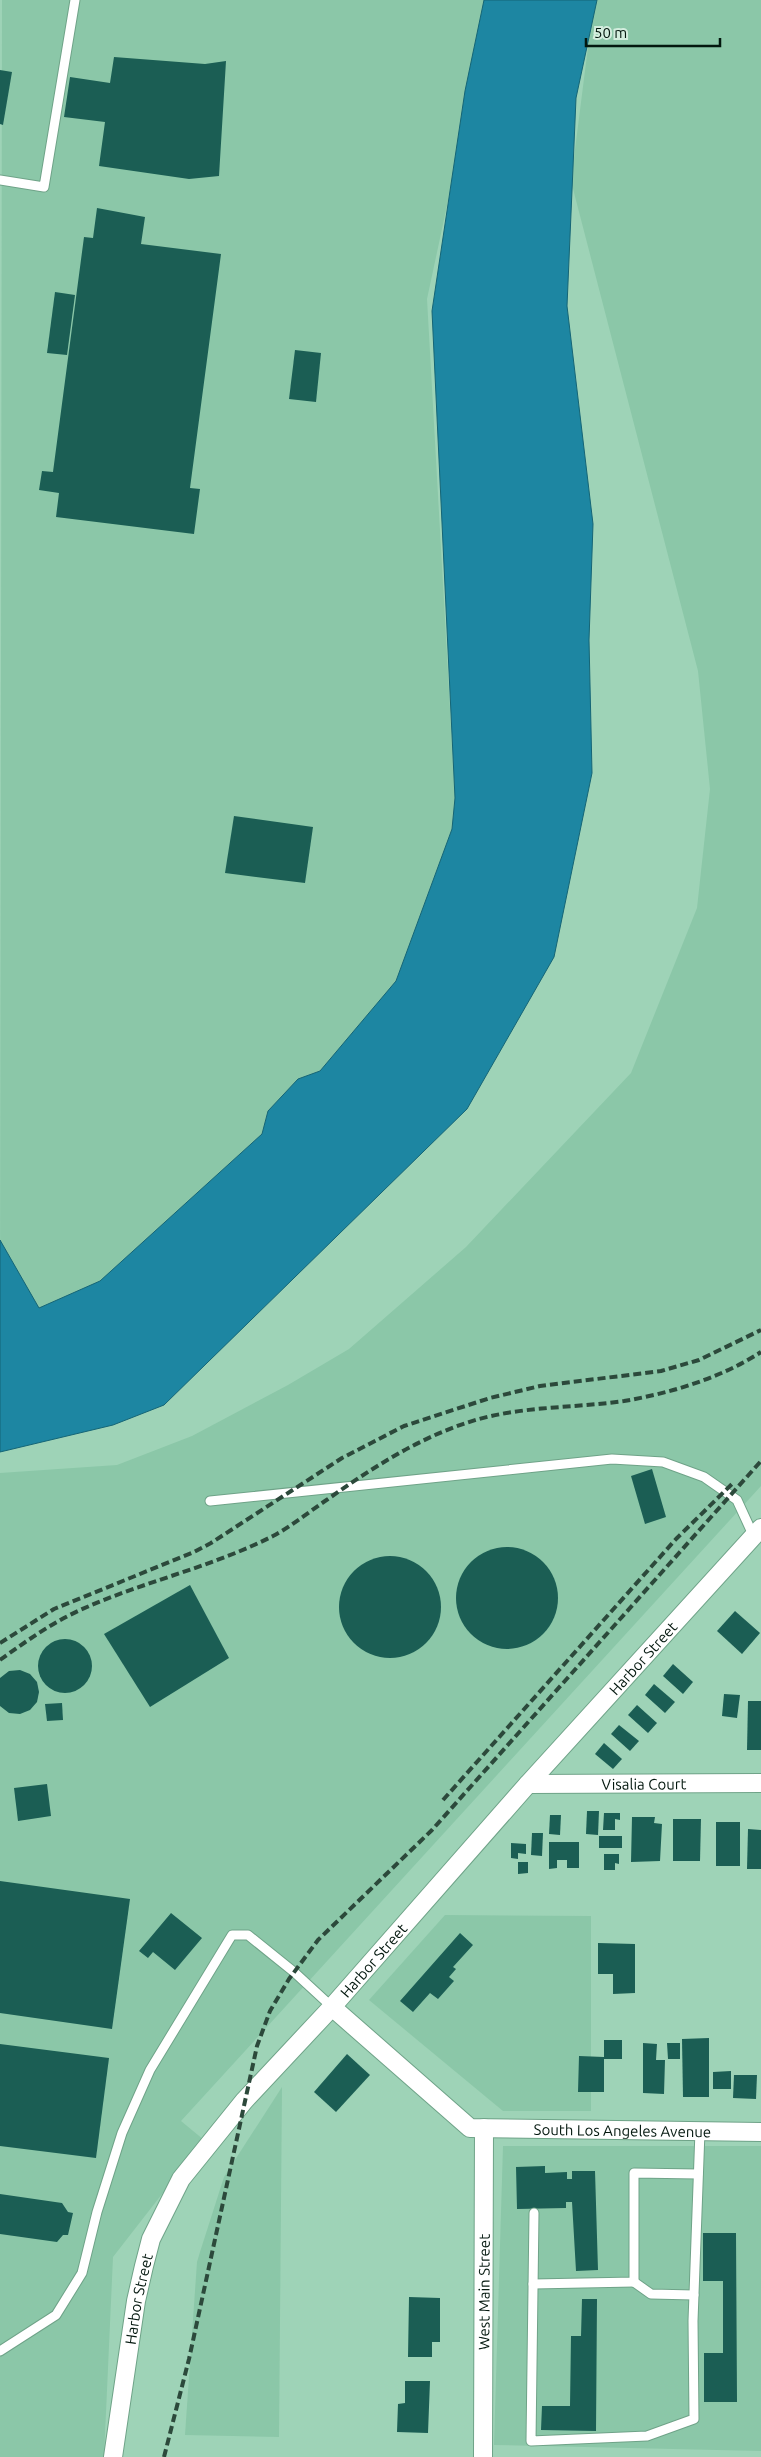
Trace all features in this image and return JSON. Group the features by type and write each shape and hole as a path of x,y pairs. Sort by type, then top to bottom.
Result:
{"street":[{"name":"Harbor Street","path":"113,2457 136,2301 152,2239 165,2209 181,2180 205,2147 244,2101 332,2007 528,1784 759,1534"},
{"name":"Visalia Court","path":"528,1784 761,1783"},
{"name":"South Los Angeles Avenue","path":"332,2007 470,2128 761,2132"},
{"name":"West Main Street","path":"483,2457 484,2128"}],"lane":[{"path":"0,180 44,186 75,0"},
{"path":"210,1502 612,1460 663,1462 704,1477 737,1500 759,1534"},
{"path":"0,2351 56,2314 82,2273 97,2212 122,2133 150,2070 232,1935 248,1934 332,2007"},
{"path":"534,2214 531,2441 647,2436 694,2419 694,2295 700,2131"},
{"path":"634,2282 634,2173 698,2174"},
{"path":"533,2284 634,2282 651,2294 694,2295"}],"shaded area":[{"path":"2,0 491,0 427,299 455,798 452,829 396,981 320,1071 298,1079 268,1111 262,1134 100,1281 0,1326"},
{"path":"594,0 761,0 761,1486 181,2121 204,2140 113,2257 104,2457 0,2457 0,1473 117,1465 192,1436 288,1385 349,1349 466,1247 631,1073 697,908 710,789 698,671 571,181"},
{"path":"445,1915 591,1916 591,2111 503,2111 369,2000"},
{"path":"282,2087 279,2437 185,2435 197,2262 224,2177"},
{"path":"503,2146 761,2146 761,2451 494,2445"}],"water":[{"path":"484,0 597,0 576,98 567,306 593,524 589,640 592,773 554,957 467,1109 164,1405 113,1425 0,1452 0,1240 39,1308 100,1281 262,1134 268,1111 298,1079 320,1071 396,981 452,829 455,798 432,311 465,91"}],"building":[{"path":"114,57 205,64 226,61 219,176 189,179 99,166 105,122 64,117 70,77 110,83"},
{"path":"0,70 12,72 3,125 0,124"},
{"path":"97,208 145,217 141,244 221,254 190,488 200,489 194,534 56,517 59,493 39,490 42,471 53,472 84,237 93,238"},
{"path":"55,292 75,295 67,355 47,353"},
{"path":"295,350 321,353 316,402 289,399"},
{"path":"234,816 313,827 305,883 225,873"},
{"path":"652,1469 666,1517 645,1524 631,1476"},
{"path":"507,1547 527,1551 543,1562 554,1578 558,1598 554,1618 543,1634 527,1645 507,1649 487,1645 471,1634 460,1618 456,1598 460,1578 471,1562 487,1551"},
{"path":"390,1556 410,1560 426,1571 437,1587 441,1607 437,1627 426,1643 410,1654 390,1658 370,1654 354,1643 343,1627 339,1607 343,1587 354,1571 370,1560"},
{"path":"190,1585 229,1658 150,1707 104,1634"},
{"path":"735,1611 760,1633 742,1654 717,1631"},
{"path":"60,1639 70,1639 80,1643 88,1651 92,1666 88,1681 80,1689 70,1693 60,1693 50,1689 42,1681 38,1671 38,1661 42,1651 50,1643"},
{"path":"673,1664 693,1682 683,1694 663,1676"},
{"path":"20,1670 30,1674 37,1682 39,1692 37,1702 30,1710 20,1714 9,1713 0,1706 0,1678 9,1671"},
{"path":"654,1684 675,1702 665,1713 645,1695"},
{"path":"724,1694 740,1695 737,1718 722,1716"},
{"path":"748,1701 761,1701 761,1750 747,1750"},
{"path":"62,1703 63,1720 47,1721 45,1704"},
{"path":"637,1705 657,1723 648,1733 628,1715"},
{"path":"619,1725 639,1741 630,1751 611,1734"},
{"path":"604,1743 622,1759 613,1769 595,1754"},
{"path":"47,1784 51,1816 18,1821 14,1788"},
{"path":"587,1811 599,1811 598,1835 586,1834"},
{"path":"604,1813 620,1813 620,1820 615,1819 615,1830 603,1830"},
{"path":"550,1815 561,1815 560,1835 549,1834"},
{"path":"632,1817 655,1817 654,1823 662,1824 660,1861 631,1862"},
{"path":"673,1819 701,1819 700,1861 673,1861"},
{"path":"716,1822 740,1822 740,1866 716,1866"},
{"path":"748,1829 761,1830 761,1869 747,1869"},
{"path":"532,1833 543,1833 542,1856 531,1855"},
{"path":"599,1836 622,1836 622,1848 599,1848"},
{"path":"549,1842 579,1842 579,1868 567,1868 567,1860 557,1860 557,1868 549,1869"},
{"path":"511,1843 526,1844 526,1854 518,1853 518,1859 511,1858"},
{"path":"604,1854 619,1854 619,1864 615,1863 615,1870 604,1870"},
{"path":"518,1862 528,1862 528,1873 518,1874"},
{"path":"0,1881 130,1899 112,2029 0,2013"},
{"path":"171,1913 202,1938 175,1970 153,1952 148,1958 139,1951"},
{"path":"460,1933 473,1945 453,1967 456,1969 449,1977 454,1981 438,1999 430,1993 413,2012 400,2001"},
{"path":"598,1943 635,1944 635,1993 613,1994 613,1974 598,1974"},
{"path":"709,2038 709,2097 683,2097 682,2039"},
{"path":"604,2040 622,2040 622,2059 604,2059 604,2092 578,2092 579,2056 604,2057"},
{"path":"643,2043 657,2044 656,2060 665,2060 664,2094 643,2093"},
{"path":"667,2043 680,2043 680,2059 668,2059"},
{"path":"0,2044 109,2058 96,2158 0,2146"},
{"path":"347,2054 370,2075 336,2112 314,2092"},
{"path":"731,2071 731,2089 713,2089 713,2072"},
{"path":"734,2075 757,2075 756,2099 733,2098"},
{"path":"545,2166 545,2173 567,2172 567,2179 572,2179 572,2171 595,2171 598,2270 576,2271 572,2202 566,2202 566,2208 517,2209 516,2167"},
{"path":"0,2194 62,2203 68,2212 73,2213 68,2235 63,2235 57,2242 0,2234"},
{"path":"703,2233 736,2233 737,2402 704,2402 704,2353 723,2353 723,2281 703,2281"},
{"path":"409,2297 440,2298 440,2342 432,2342 432,2357 408,2357"},
{"path":"582,2299 597,2299 596,2431 541,2430 542,2406 570,2406 571,2336 581,2336"},
{"path":"405,2381 430,2381 428,2433 397,2432 398,2404 405,2403"}],"railway":[{"path":"0,1643 54,1609 194,1552 211,1543 342,1458 404,1426 490,1398 540,1386 661,1371 699,1360 761,1330"},
{"path":"0,1660 48,1627 78,1611 225,1557 273,1536 382,1463 438,1434 479,1419 497,1415 533,1409 624,1401 660,1394 729,1370 761,1352"},
{"path":"164,2457 189,2359 257,2046 270,2011 289,1979 318,1940 432,1830 761,1461"},
{"path":"443,1800 676,1539 733,1483"}]}
